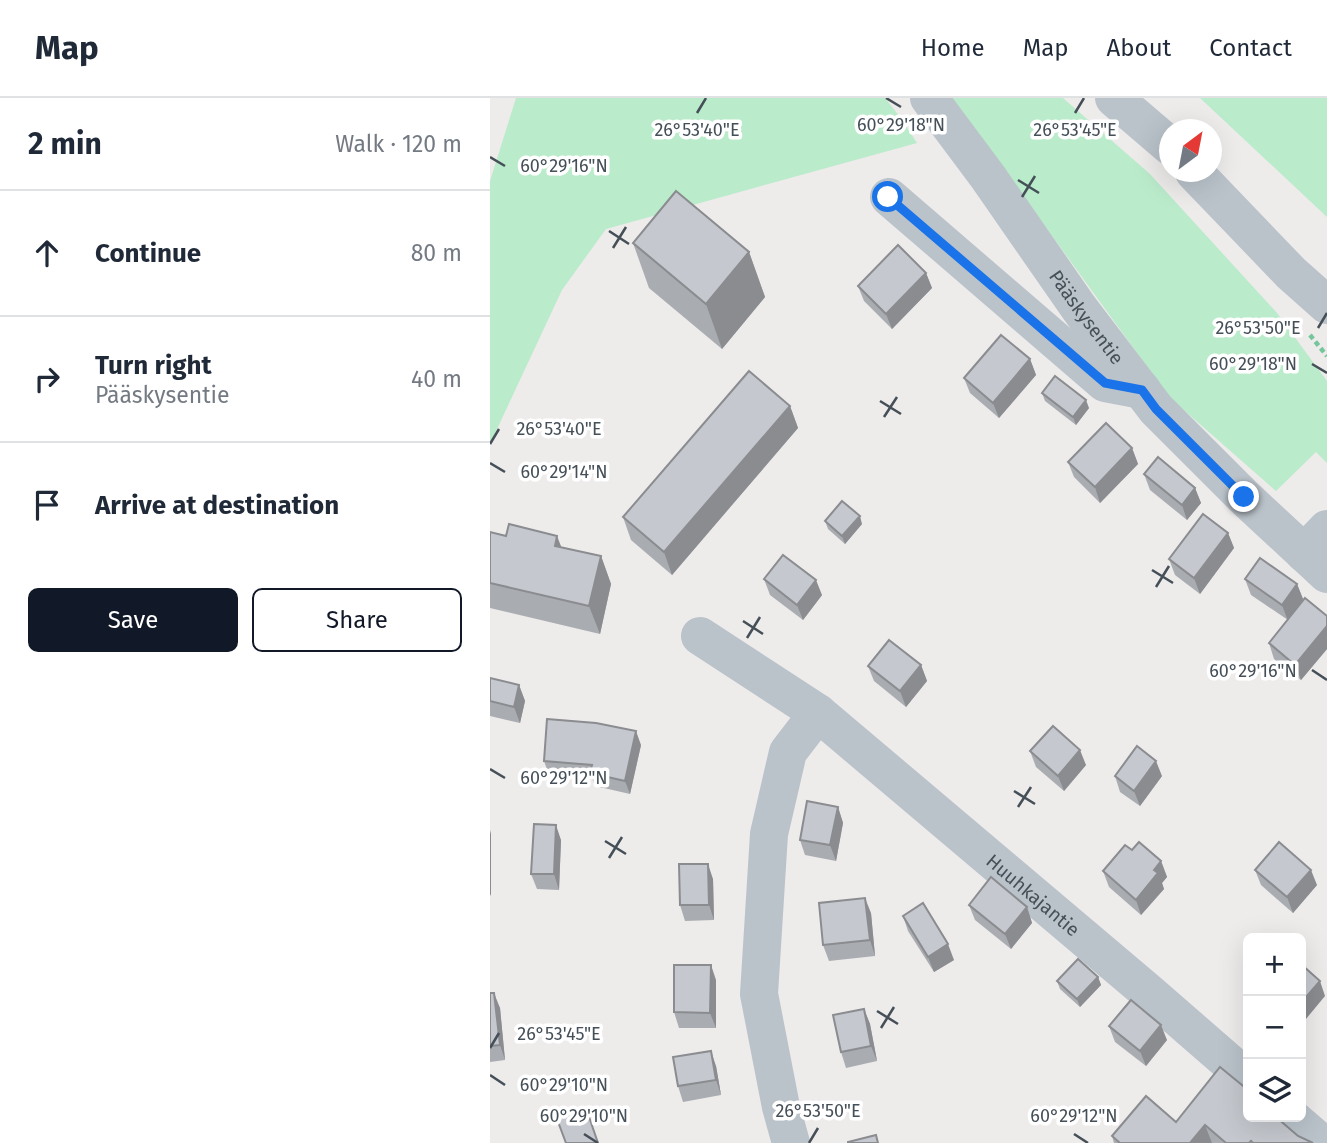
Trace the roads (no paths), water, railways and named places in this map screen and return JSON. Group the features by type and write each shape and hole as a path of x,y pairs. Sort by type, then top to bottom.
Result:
{"street":[{"name":"Pääskysentie","path":"929,98 1079,308 1156,409 1244,497 1319,552"},
{"path":"1114,98 1159,137"},
{"path":"1204,182 1291,273 1327,305"},
{"path":"888,197 1105,383 1142,390"},
{"path":"1291,273 1327,325"},
{"name":"Huuhkajantie","path":"700,636 818,713 1243,1075"},
{"path":"791,1143 781,1107 759,994 767,860 769,834 788,752 818,713"},
{"path":"1297,1122 1321,1143"}]}
